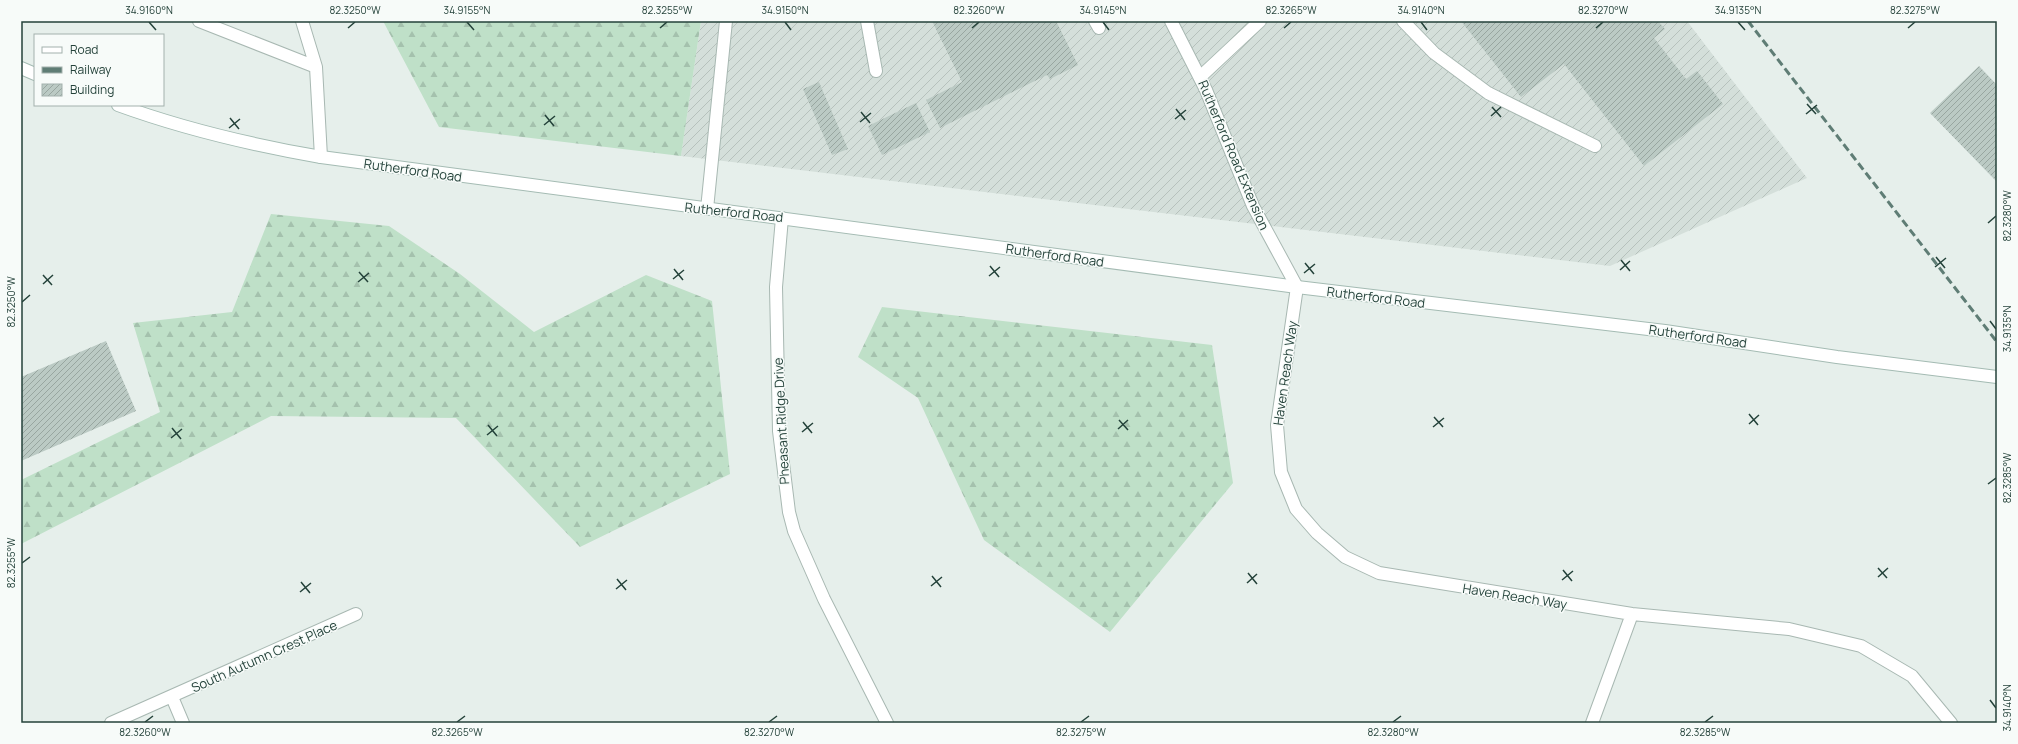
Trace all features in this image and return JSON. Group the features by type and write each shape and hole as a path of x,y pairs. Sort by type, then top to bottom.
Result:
{"street":[{"path":"199,21 316,67"},
{"path":"302,21 316,67 321,157"},
{"path":"707,209 726,21"},
{"path":"867,21 876,71"},
{"name":"Rutherford Road Extension","path":"1172,21 1222,126 1253,206 1297,288"},
{"path":"1200,78 1260,21"},
{"path":"1403,21 1434,53 1488,93 1595,146"},
{"path":"21,68 34,74"},
{"name":"Rutherford Road","path":"121,106 152,117 261,147 321,157 1297,288 1666,331 1837,357 1997,377"},
{"name":"Pheasant Ridge Drive","path":"782,218 776,287 779,431 783,476 789,512 794,531 824,599 887,723"},
{"name":"Haven Reach Way","path":"1297,288 1277,425 1281,472 1296,508 1317,533 1345,557 1379,573 1632,614 1789,629 1861,646 1912,676 1951,723"},
{"name":"South Autumn Crest Place","path":"111,723 356,614"},
{"path":"1592,723 1632,614"},
{"path":"172,697 183,723"}],"shaded area":[{"path":"701,21 1687,21 1807,178 1610,266 681,156"}],"green space":[{"path":"383,21 701,21 681,156 439,127"},
{"path":"271,214 389,226 460,274 534,332 646,275 712,301 730,474 580,547 456,418 271,416 21,544 21,480 160,412 133,323 232,312"},
{"path":"882,307 1212,345 1233,483 1110,632 984,540 918,398 858,357"}],"building":[{"path":"932,21 1056,21 1078,65 1050,79 1047,75 940,128 926,100 962,82"},
{"path":"1461,21 1658,21 1665,29 1654,38 1686,79 1697,71 1723,104 1644,166 1564,64 1521,97"},
{"path":"1979,66 1997,85 1997,182 1930,113"},
{"path":"819,82 848,149 832,155 803,89"},
{"path":"916,103 930,132 882,155 868,126"},
{"path":"106,341 136,411 21,461 21,377"}],"railway":[{"path":"1748,21 1997,342"}]}
